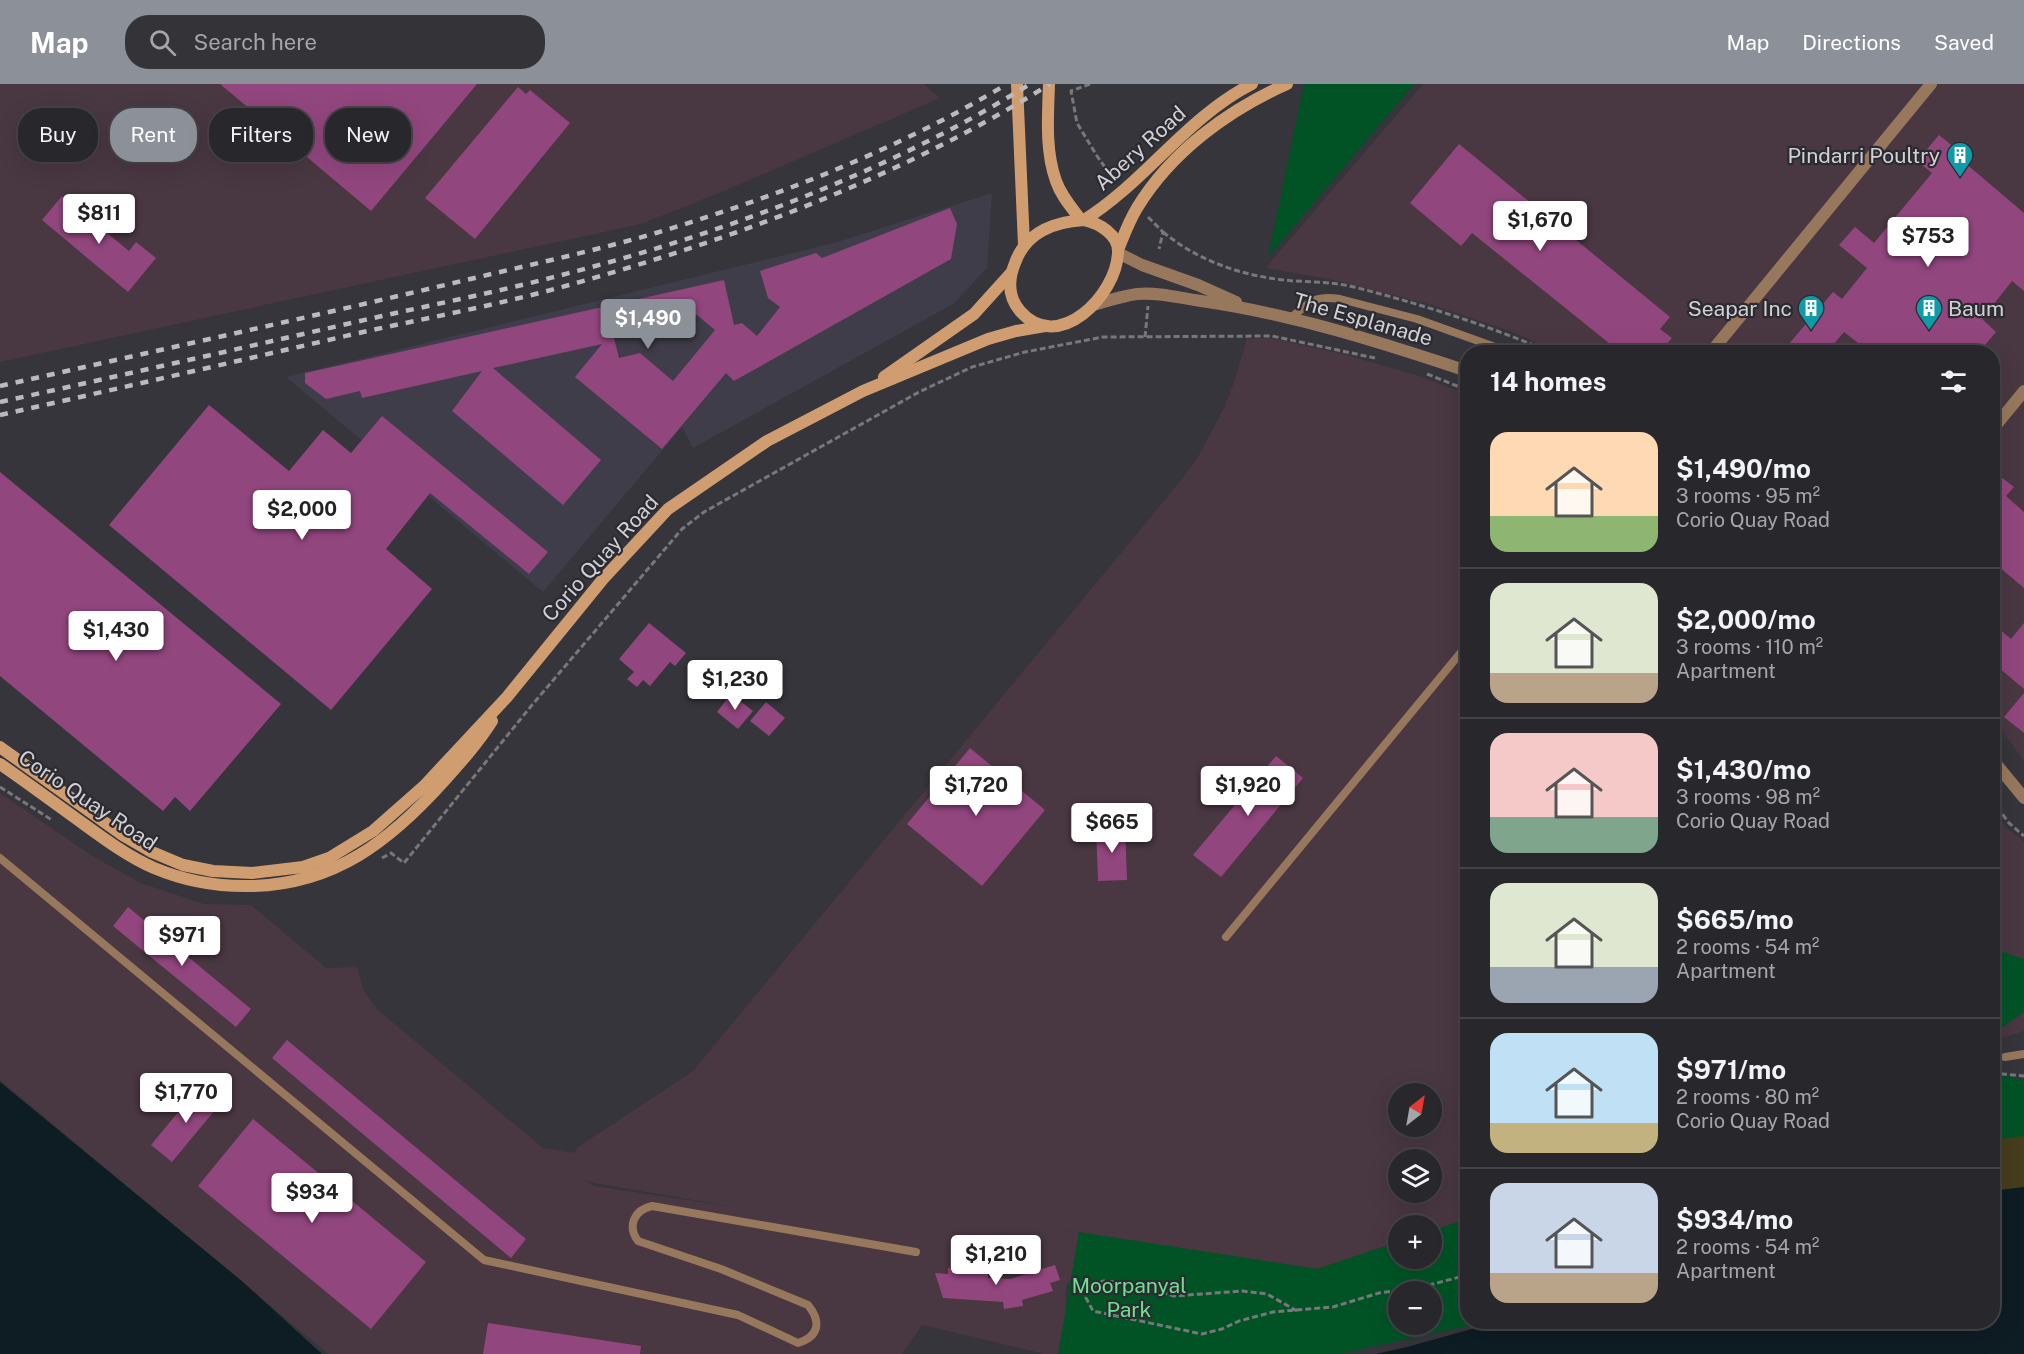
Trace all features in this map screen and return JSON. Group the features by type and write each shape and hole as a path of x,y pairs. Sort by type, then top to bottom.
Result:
{"main road":[{"path":"1017,84 1024,245"},
{"path":"1049,84 1048,122 1051,161 1056,182 1068,203 1082,220"},
{"name":"Abery Road","path":"1082,220 1114,200 1199,120 1228,98 1252,84"},
{"name":"Abery Road","path":"1118,251 1137,207 1153,185 1178,158 1206,132 1233,112 1287,84"},
{"path":"1082,220 1097,223 1103,228 1111,235 1118,251 1108,285 1093,305 1068,323 1045,326 1027,317 1015,303 1010,287 1011,272 1024,245 1042,229 1059,223 1082,220"},
{"name":"Corio Quay Road","path":"863,391 974,314 1011,272"},
{"name":"Corio Quay Road","path":"0,747 103,822 152,852 183,865 236,873 267,872 303,867 329,858 373,831 423,786 507,697 603,579 668,509 767,441 863,391 988,339 1045,326"},
{"name":"Corio Quay Road","path":"0,764 108,841 153,868 187,879 220,886 281,884 312,878 340,867 391,833 426,800 474,747 507,697"}],"street":[{"path":"1717,345 1931,84"},
{"name":"The Esplanade","path":"1118,251 1142,265 1198,285 1247,308"},
{"name":"The Esplanade","path":"1093,305 1126,296 1150,294 1247,308 1412,352 1460,369"},
{"path":"2000,420 2024,391"},
{"path":"2000,769 2023,796"}],"lane":[{"path":"1291,318 1314,299 1328,297 1417,319 1489,345"},
{"path":"1226,938 1460,654"},
{"path":"0,858 484,1260 738,1315 793,1343 798,1343 810,1337 817,1324 816,1315 808,1305 721,1269 638,1241 632,1227 636,1214 652,1206 916,1252"},
{"path":"2005,1057 2024,1054"}],"path":[{"path":"1090,84 1071,91 1077,123 1115,182"},
{"path":"1142,212 1163,232 1159,249"},
{"path":"1145,337 1149,301"},
{"path":"380,859 391,853 404,863 532,705 682,529 704,512 919,392 972,367 1025,352 1103,337 1272,336 1376,358"},
{"path":"1417,370 1460,387"},
{"path":"0,787 59,825"},
{"path":"2000,811 2009,823 2024,836"},
{"path":"2000,1073 2024,1076"},
{"path":"1297,1311 1267,1294 1242,1291 1174,1296 1122,1282 1103,1281 1090,1288 1086,1298 1093,1311 1202,1334 1273,1312 1297,1311 1333,1307 1379,1293 1422,1287 1460,1277"}],"shaded area":[{"path":"0,84 923,84 940,98 724,191 641,224 0,362"},
{"path":"1423,84 2024,84 2024,761 2000,728 2000,345 1542,345 1515,333 1432,305 1333,280 1266,268"},
{"path":"992,193 987,268 953,304 693,448 682,427 543,592 286,377 834,243"},
{"path":"1271,338 1347,355 1416,375 1460,391 1460,1221 1442,1227 1442,1215 1388,1215 1388,1245 1317,1269 1056,1229 1097,1236 1066,1287 1065,1354 1044,1354 922,1325 902,1354 328,1354 0,1080 0,793 94,857 141,883 204,904 251,905 326,968 357,967 364,991 384,1015 543,1148 575,1153 578,1147 693,1071 1182,479 1198,457 1224,408 1247,339","holes":["584,1180 734,1207 594,1186"]},
{"path":"2000,819 2024,842 2024,1031 2000,1038"},
{"path":"0,1082 243,1282 322,1354 0,1354"},
{"path":"2024,1187 2024,1354 1376,1354 1472,1329 2000,1329 2000,1190"}],"green space":[{"path":"1304,84 1414,84 1268,257"},
{"path":"2000,951 2024,959 2024,1012 2000,1029"},
{"path":"2000,1074 2024,1080 2024,1187 2000,1190"},
{"name":"Moorpanyal Park","path":"1460,1221 1460,1327 1442,1331 1442,1281 1388,1281 1388,1335 1426,1335 1339,1354 1058,1354 1079,1232 1317,1269 1388,1245 1388,1269 1442,1269 1442,1227"}],"sand":[{"path":"2024,1136 2024,1187 2000,1190 2000,1139"}],"building":[{"path":"220,84 477,84 371,211 313,162 313,108 249,108"},
{"path":"518,87 526,94 530,90 570,123 475,239 425,198"},
{"path":"1939,135 1960,152 1957,156 2024,213 2024,291 2012,281 1982,319 1996,332 1985,345 1861,345 1844,332 1833,345 1788,345 1833,292 1842,299 1867,268 1839,245 1855,227 1874,243 1932,173 1917,161"},
{"path":"1459,144 1670,317 1660,329 1672,338 1666,345 1611,345 1472,233 1461,246 1410,203"},
{"path":"62,196 129,251 136,242 156,258 128,292 42,220"},
{"path":"950,208 957,224 951,259 734,381 726,373 662,449 575,377 602,344 493,368 601,460 563,505 452,411 482,371 362,398 360,391 326,399 305,383 305,373 724,280 734,325 742,323 757,336 780,307 768,298 760,271 816,253 822,258","holes":["697,315 715,330 673,381 640,353 619,358 613,334"]},
{"path":"209,405 289,471 323,430 351,453 382,416 548,552 529,574 430,493 386,549 432,589 331,710 109,525"},
{"path":"0,472 281,704 190,811 175,797 163,811 0,676"},
{"path":"2000,476 2014,487 2006,496 2024,512 2024,588 2000,568"},
{"path":"649,623 686,653 675,666 670,662 650,686 643,680 637,687 627,679 634,672 619,659"},
{"path":"2024,623 2024,689 2000,669 2000,630 2011,639"},
{"path":"2024,693 2024,733 2004,717"},
{"path":"731,694 753,711 738,729 717,712"},
{"path":"766,702 785,718 769,736 750,721"},
{"path":"970,748 1045,810 982,886 907,824"},
{"path":"1276,756 1303,778 1221,877 1193,855"},
{"path":"1125,826 1127,880 1098,881 1096,828"},
{"path":"128,907 251,1009 236,1027 113,926"},
{"path":"287,1040 526,1239 511,1258 272,1058"},
{"path":"199,1087 220,1104 172,1162 151,1145"},
{"path":"253,1119 426,1262 371,1329 198,1186"},
{"path":"1055,1265 1060,1280 1050,1283 1053,1291 1022,1300 1023,1306 1004,1309 1003,1302 943,1298 935,1273 948,1274 948,1268 988,1269 988,1278 1010,1279"},
{"path":"488,1323 641,1346 640,1354 483,1354"}],"railway":[{"path":"0,386 408,294 656,233 702,219 836,169 923,130 1007,84"},
{"path":"0,402 526,284 632,256 809,195 922,144 1030,84"},
{"path":"0,415 467,310 632,267 756,225 877,176 936,148 1050,84"}],"place":[{"name":"Pindarri Poultry","path":"1960,178"},
{"name":"Seapar Inc","path":"1811,331"},
{"name":"Baum","path":"1929,331"}]}
